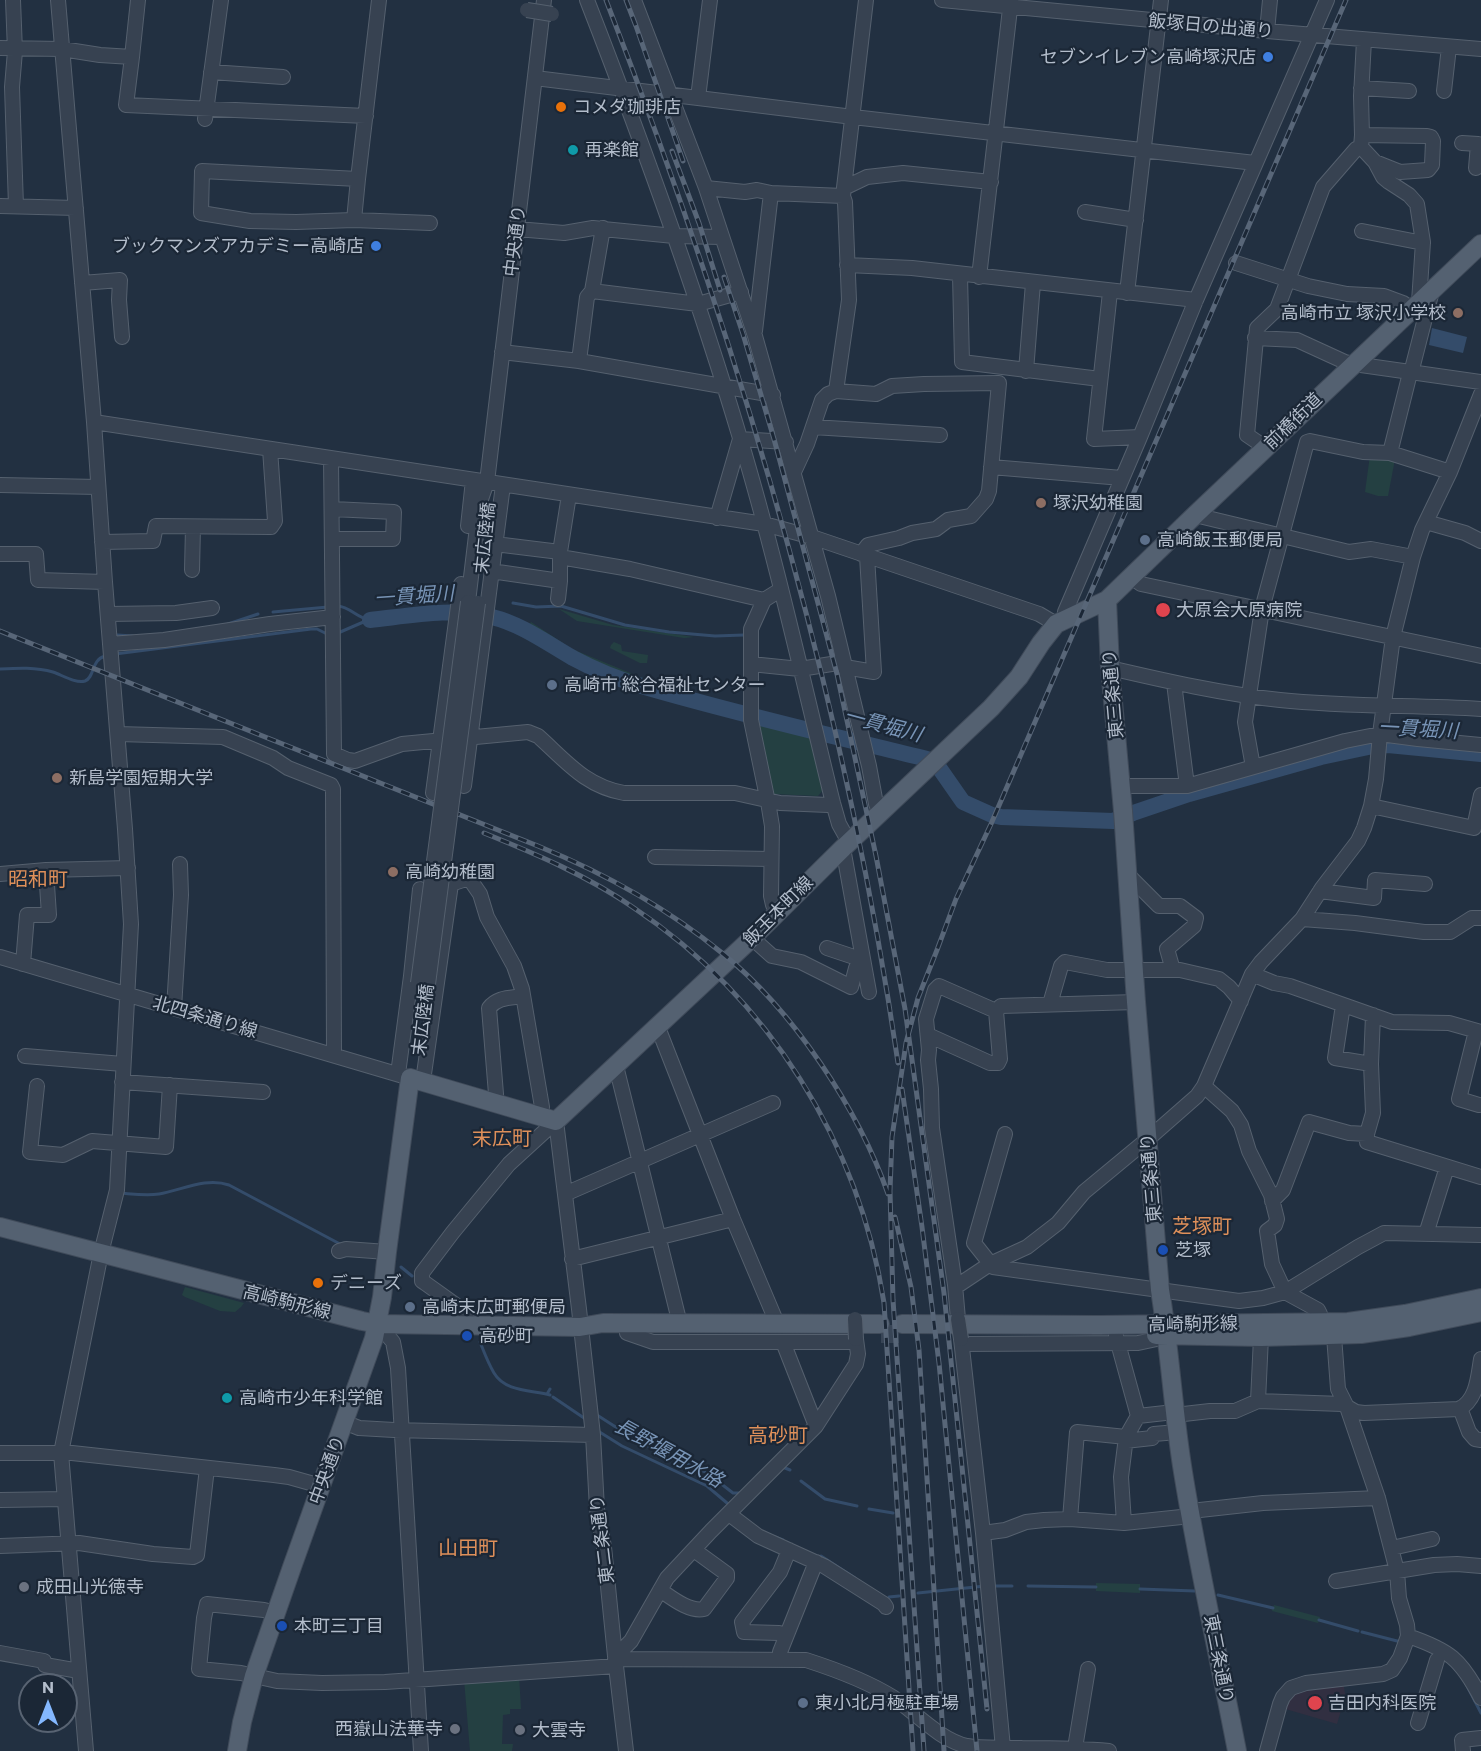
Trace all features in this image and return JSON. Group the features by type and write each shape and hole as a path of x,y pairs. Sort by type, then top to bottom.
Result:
{"main road":[{"name":"前橋街道","path":"1107,600 1481,244"},
{"name":"飯玉本町線","path":"548,1118 616,1066 991,708 1012,686 1041,643 1060,622 1107,600"},
{"name":"東三条通り","path":"1107,600 1110,668 1160,1290 1167,1330 1175,1420 1237,1751"},
{"path":"411,1078 548,1118"},
{"name":"中央通り","path":"237,1751 254,1676 378,1324 411,1078"},
{"name":"高崎駒形線","path":"0,1227 378,1324 580,1327 603,1323 880,1329"},
{"name":"高崎駒形線","path":"902,1329 1117,1334 1348,1322 1481,1298"},
{"name":"高崎駒形線","path":"1167,1330 1261,1337 1334,1336 1401,1328 1481,1312"}],"street":[{"path":"13,0 15,48 12,87 16,206"},
{"path":"58,0 94,422 131,924 117,1190 101,1253 61,1453 86,1751"},
{"path":"138,0 126,105 206,114 366,116"},
{"path":"206,114 221,0"},
{"path":"354,220 379,0"},
{"name":"中央通り","path":"480,481 502,352 544,0"},
{"path":"587,0 698,304 740,439 764,524 833,803 846,845 869,992"},
{"path":"634,0 706,188 773,395 828,596 876,804 881,813"},
{"path":"698,98 710,0"},
{"path":"836,391 849,300 844,192 866,0"},
{"name":"飯塚日の出通り","path":"942,0 1011,3 1267,32 1481,49"},
{"path":"1127,293 1161,0"},
{"path":"1267,32 1270,0"},
{"path":"94,422 764,524 812,537 1060,622 1196,300 1327,0"},
{"path":"979,277 1011,3"},
{"path":"527,10 552,14"},
{"path":"1266,448 1247,435 1257,328 1277,309 1323,187 1356,150 1361,141 1360,112 1364,40"},
{"path":"1444,91 1449,47"},
{"path":"0,48 62,49 132,57"},
{"path":"211,72 283,77"},
{"path":"535,78 1255,163"},
{"path":"1361,88 1409,91"},
{"path":"1361,141 1427,136 1433,141 1432,165 1428,170 1400,172 1375,162"},
{"path":"1361,141 1383,177 1415,200 1419,208 1423,243 1421,300 1411,373 1390,453"},
{"path":"1462,143 1479,144 1476,168"},
{"path":"358,179 202,171 201,213 250,221 354,220 430,223"},
{"path":"706,188 745,192 757,190 771,193 844,192 867,177 903,172 991,182"},
{"path":"755,336 771,193"},
{"path":"0,206 76,208"},
{"path":"1085,212 1136,220"},
{"path":"517,229 564,233 603,228 674,236 722,237"},
{"path":"579,361 587,297 592,291 603,228"},
{"path":"1362,231 1423,243"},
{"path":"1236,263 1287,281 1347,294 1384,296 1404,303 1421,300"},
{"path":"847,265 912,268 1196,300"},
{"path":"960,275 962,362 1100,379"},
{"path":"82,283 120,280 122,338"},
{"path":"1026,371 1033,283"},
{"path":"592,291 698,304 741,292"},
{"path":"1110,292 1094,439 1140,437"},
{"path":"1255,338 1297,340 1354,364 1481,382"},
{"path":"502,352 579,361 773,395"},
{"path":"751,663 800,669 844,664 874,672 864,555 868,545 936,529 948,520 971,516 986,499 989,490 1000,367"},
{"path":"794,472 822,400 828,394 836,391 876,394 892,386 999,383"},
{"path":"955,1285 1027,1246 1050,1230 1067,1214 1084,1192 1197,1096 1204,1086 1252,974 1302,919 1358,841 1371,806 1393,637 1413,557 1481,394"},
{"path":"813,427 940,435"},
{"path":"740,439 786,442"},
{"path":"717,518 740,439"},
{"path":"1253,766 1245,722 1262,609 1307,442 1363,452 1390,453 1450,472"},
{"path":"102,542 153,541 156,526 272,527 275,521 270,449"},
{"path":"332,458 334,754 355,761 402,744 471,736 534,733 586,780 612,791 624,793 735,793 757,797 768,802 828,805 833,803"},
{"path":"991,467 1122,478"},
{"name":"末広陸橋","path":"411,1078 407,1069 424,981 472,610 480,481"},
{"path":"0,485 98,487"},
{"path":"433,793 440,740 472,610 491,571 502,485"},
{"path":"558,599 560,555 569,495"},
{"path":"332,539 393,539 394,512 333,508"},
{"path":"1195,514 1349,552 1371,549 1413,557"},
{"path":"1426,522 1481,541"},
{"path":"192,570 193,526"},
{"path":"495,544 630,569 764,600"},
{"path":"0,554 36,554 38,580 105,582"},
{"path":"491,571 560,581"},
{"path":"1131,577 1141,584 1481,656"},
{"path":"779,910 773,905 771,896 772,826 751,714 751,629 764,600 780,590"},
{"path":"108,614 176,614 212,608"},
{"path":"464,786 471,736 472,610"},
{"path":"111,651 235,629 333,617"},
{"path":"1110,668 1249,697 1364,707 1481,709"},
{"path":"1174,683 1187,786"},
{"path":"118,734 223,737 273,758 288,768 331,785 333,789 334,1055"},
{"path":"1121,786 1187,786 1345,741 1418,739 1481,745"},
{"path":"1371,806 1474,828 1481,795"},
{"path":"655,858 771,859"},
{"path":"174,1008 181,895 180,864"},
{"path":"0,874 46,870 128,868"},
{"path":"23,964 27,915 49,915 46,870"},
{"path":"1128,875 1159,906 1180,906 1196,918 1194,926 1167,949 1173,970"},
{"name":"東二条通り","path":"424,981 451,884 469,878 480,894 487,917 514,966 522,989 542,1107 548,1118 565,1194 593,1435 597,1509 604,1547 626,1751"},
{"path":"1320,891 1374,898 1375,880 1425,884"},
{"path":"411,1078 424,981 420,889"},
{"path":"1302,919 1355,922 1424,932 1450,932 1472,918 1481,918"},
{"path":"752,938 772,956 801,962 851,987 856,968 864,964"},
{"path":"827,948 864,964"},
{"name":"北四条通り線","path":"0,957 411,1078"},
{"path":"1050,1004 1061,966 1065,962 1107,970 1173,970 1219,979 1240,1001"},
{"path":"1252,974 1392,1022 1449,1023 1478,1031 1459,1099 1479,1105"},
{"path":"996,1011 939,986 934,990 926,1019 932,1128 962,1341 1003,1748"},
{"path":"494,1102 496,1094 489,1008 498,1000 523,996"},
{"path":"928,1035 990,1063 998,1064 1000,1059 996,1011 1001,1005 1136,1002"},
{"path":"1343,1005 1335,1058 1371,1064"},
{"path":"1372,1015 1373,1113 1367,1142 1481,1177"},
{"path":"657,1025 733,1219 774,1316"},
{"path":"25,1056 123,1064"},
{"path":"616,1066 678,1316"},
{"path":"122,1082 263,1092"},
{"path":"37,1086 29,1115 30,1152 63,1151 92,1141 166,1147 170,1085"},
{"path":"1204,1086 1232,1111 1241,1125 1249,1151 1272,1201 1277,1219 1275,1225 1267,1231 1268,1246 1272,1264 1285,1292 1318,1310 1320,1323"},
{"path":"565,1194 773,1103"},
{"path":"468,1325 464,1311 422,1281 422,1273 548,1118"},
{"path":"1272,1201 1283,1190 1309,1122 1348,1133 1367,1134"},
{"path":"1005,1134 974,1243 993,1267 1239,1301 1285,1292 1384,1233 1481,1235"},
{"path":"1426,1234 1447,1167"},
{"path":"572,1259 733,1219"},
{"path":"339,1251 346,1249 387,1252"},
{"path":"615,1659 631,1641 667,1578 816,1426 854,1370 858,1359 855,1317 849,1316 678,1316 624,1324"},
{"path":"958,1318 1109,1318 1117,1334 1138,1416 1125,1439 1121,1477 1124,1522"},
{"path":"378,1324 393,1342 398,1368 421,1751"},
{"path":"624,1324 653,1341 856,1341"},
{"path":"962,1341 1117,1334"},
{"path":"1267,1751 1280,1704 1291,1688 1306,1683 1383,1674 1392,1670 1396,1665 1406,1641 1407,1625 1399,1598 1392,1548 1378,1498 1347,1407 1338,1389 1334,1336"},
{"path":"1258,1401 1261,1337"},
{"path":"783,1342 816,1426"},
{"path":"1070,1519 1077,1432 1125,1439 1152,1438 1154,1434 1175,1420 1210,1411 1235,1411 1258,1401 1342,1404 1356,1412 1364,1413 1460,1408 1466,1405 1477,1385 1481,1359"},
{"path":"1460,1408 1469,1432 1475,1439 1481,1440"},
{"path":"1138,1416 1175,1420"},
{"path":"344,1422 359,1428 593,1435"},
{"path":"0,1454 61,1453 289,1477 321,1486"},
{"path":"0,1546 69,1543 193,1557 197,1555 207,1468"},
{"path":"983,1533 1011,1528 1026,1522 1070,1519 1124,1522 1263,1503 1378,1498"},
{"path":"0,1500 65,1499"},
{"path":"729,1515 758,1536 816,1562 886,1607"},
{"path":"1392,1548 1432,1539"},
{"path":"660,1590 683,1605 700,1611 704,1609 727,1578 727,1574 694,1550"},
{"path":"786,1635 744,1632 742,1622 780,1572 789,1550"},
{"path":"780,1660 780,1652 786,1635 816,1562"},
{"path":"1336,1581 1447,1564 1481,1566"},
{"path":"276,1613 207,1604 199,1669 278,1681 322,1683 417,1680 615,1659 806,1660 835,1669 894,1698 935,1729 967,1746 1075,1748 1109,1751"},
{"path":"1406,1641 1430,1643 1445,1651 1475,1679 1481,1698"},
{"path":"0,1653 44,1661 45,1665 79,1671"},
{"path":"1418,1723 1437,1660"},
{"path":"1075,1748 1088,1669"},
{"path":"1463,1751 1462,1740 1481,1738"}],"shaded area":[{"name":"吉田内科医院","path":"1343,1681 1347,1705 1343,1704 1337,1724 1282,1708 1289,1694"}],"green space":[{"path":"1370,455 1395,459 1388,496 1365,492"},
{"path":"559,609 613,625 694,637 684,638 577,621"},
{"path":"531,622 572,649 640,677 685,687 686,695 616,674 564,649 530,624"},
{"path":"614,642 621,645 622,651 648,655 647,663 640,663 610,648"},
{"path":"757,722 812,736 824,789 818,796 773,794"},
{"path":"185,1287 244,1303 235,1312 220,1311 182,1295"},
{"path":"1096,1583 1140,1584 1140,1593 1096,1591"},
{"path":"1274,1605 1320,1617 1318,1623 1272,1611"},
{"path":"519,1675 521,1709 510,1709 510,1714 503,1715 502,1744 513,1744 512,1751 470,1751 464,1679"}],"water":[{"path":"1432,328 1467,337 1463,353 1429,345"}],"waterway":[{"path":"513,603 536,607 561,606 625,625 669,632 715,636 744,635"},
{"path":"338,606 370,620"},
{"path":"273,612 328,607"},
{"name":"一貫堀川","path":"370,620 447,612 477,614 503,620 534,634 599,671 626,681 750,716 927,759 940,769 963,802 1001,817 1113,821 1189,794 1321,757 1373,746 1388,745 1481,754"},
{"path":"228,624 258,614"},
{"name":"一貫堀川","path":"338,633 368,620"},
{"name":"一貫堀川","path":"115,654 311,629 327,634"},
{"path":"117,635 133,636"},
{"name":"一貫堀川","path":"0,669 40,669 81,682 88,679 97,661 105,656"},
{"name":"長野堰用水路","path":"120,1193 154,1195 203,1183 229,1185 340,1244"},
{"name":"長野堰用水路","path":"401,1267 412,1276"},
{"name":"長野堰用水路","path":"480,1342 494,1373 505,1384 550,1395"},
{"name":"長野堰用水路","path":"547,1394 550,1389"},
{"name":"長野堰用水路","path":"553,1397 584,1418"},
{"path":"597,1415 639,1442 705,1472"},
{"name":"長野堰用水路","path":"598,1431 622,1446 707,1486 727,1503"},
{"path":"785,1468 790,1470"},
{"path":"711,1476 733,1493 742,1493"},
{"path":"801,1481 825,1499 857,1506"},
{"path":"869,1509 893,1513"},
{"name":"長野堰用水路","path":"775,1537 783,1540"},
{"name":"長野堰用水路","path":"821,1556 855,1578"},
{"name":"長野堰用水路","path":"918,1593 985,1586"},
{"name":"長野堰用水路","path":"992,1586 1012,1586"},
{"name":"長野堰用水路","path":"1028,1586 1096,1587"},
{"name":"長野堰用水路","path":"1140,1589 1195,1591"},
{"name":"長野堰用水路","path":"1218,1595 1273,1608"},
{"name":"長野堰用水路","path":"889,1597 899,1596"},
{"name":"長野堰用水路","path":"1319,1620 1358,1631"},
{"name":"長野堰用水路","path":"1362,1632 1401,1642"},
{"name":"長野堰用水路","path":"1466,1684 1481,1713"}],"tunnel":[{"path":"881,1334 902,1334"}],"railway":[{"path":"606,0 655,129 700,259 743,391 782,523 849,791 876,927 898,1063"},
{"path":"626,0 683,161"},
{"path":"924,1751 893,1300 890,1191 892,1137 906,1043 918,998 956,899 991,824 1346,0"},
{"path":"672,151 699,223 720,290"},
{"path":"724,277 774,439 837,674 876,856 905,1009 944,1293 987,1709"},
{"path":"0,631 538,846 611,880 657,906 722,953 748,976 798,1032 820,1063 860,1129 888,1194"},
{"path":"484,833 580,876 616,896 682,944 726,985 766,1030 800,1079 830,1131 853,1186 872,1244 884,1303 913,1751"},
{"path":"902,1089 939,1363 977,1751"},
{"path":"895,1217 911,1287 919,1350 944,1751"}],"place":[{"name":"セブンイレブン高崎塚沢店","path":"1268,57"},
{"name":"コメダ珈琲店","path":"561,107"},
{"name":"再楽館","path":"573,150"},
{"name":"ブックマンズアカデミー高崎店","path":"376,246"},
{"name":"高崎市立 塚沢小学校","path":"1458,313"},
{"name":"塚沢幼稚園","path":"1041,503"},
{"name":"高崎飯玉郵便局","path":"1145,540"},
{"name":"大原会大原病院","path":"1163,610"},
{"name":"高崎市 総合福祉センター","path":"552,685"},
{"name":"新島学園短期大学","path":"57,778"},
{"name":"高崎幼稚園","path":"393,872"},
{"name":"芝塚","path":"1163,1250"},
{"name":"デニーズ","path":"318,1283"},
{"name":"高崎末広町郵便局","path":"410,1307"},
{"name":"高砂町","path":"467,1336"},
{"name":"高崎市少年科学館","path":"227,1398"},
{"name":"成田山光徳寺","path":"24,1587"},
{"name":"本町三丁目","path":"282,1626"},
{"name":"東小北月極駐車場","path":"803,1703"},
{"name":"吉田内科医院","path":"1315,1703"},
{"name":"西嶽山法華寺","path":"455,1729"},
{"name":"大雲寺","path":"520,1730"}],"district":[{"name":"昭和町","path":"38,879"},
{"name":"末広町","path":"502,1138"},
{"name":"芝塚町","path":"1202,1226"},
{"name":"高砂町","path":"778,1435"},
{"name":"山田町","path":"468,1548"}]}
